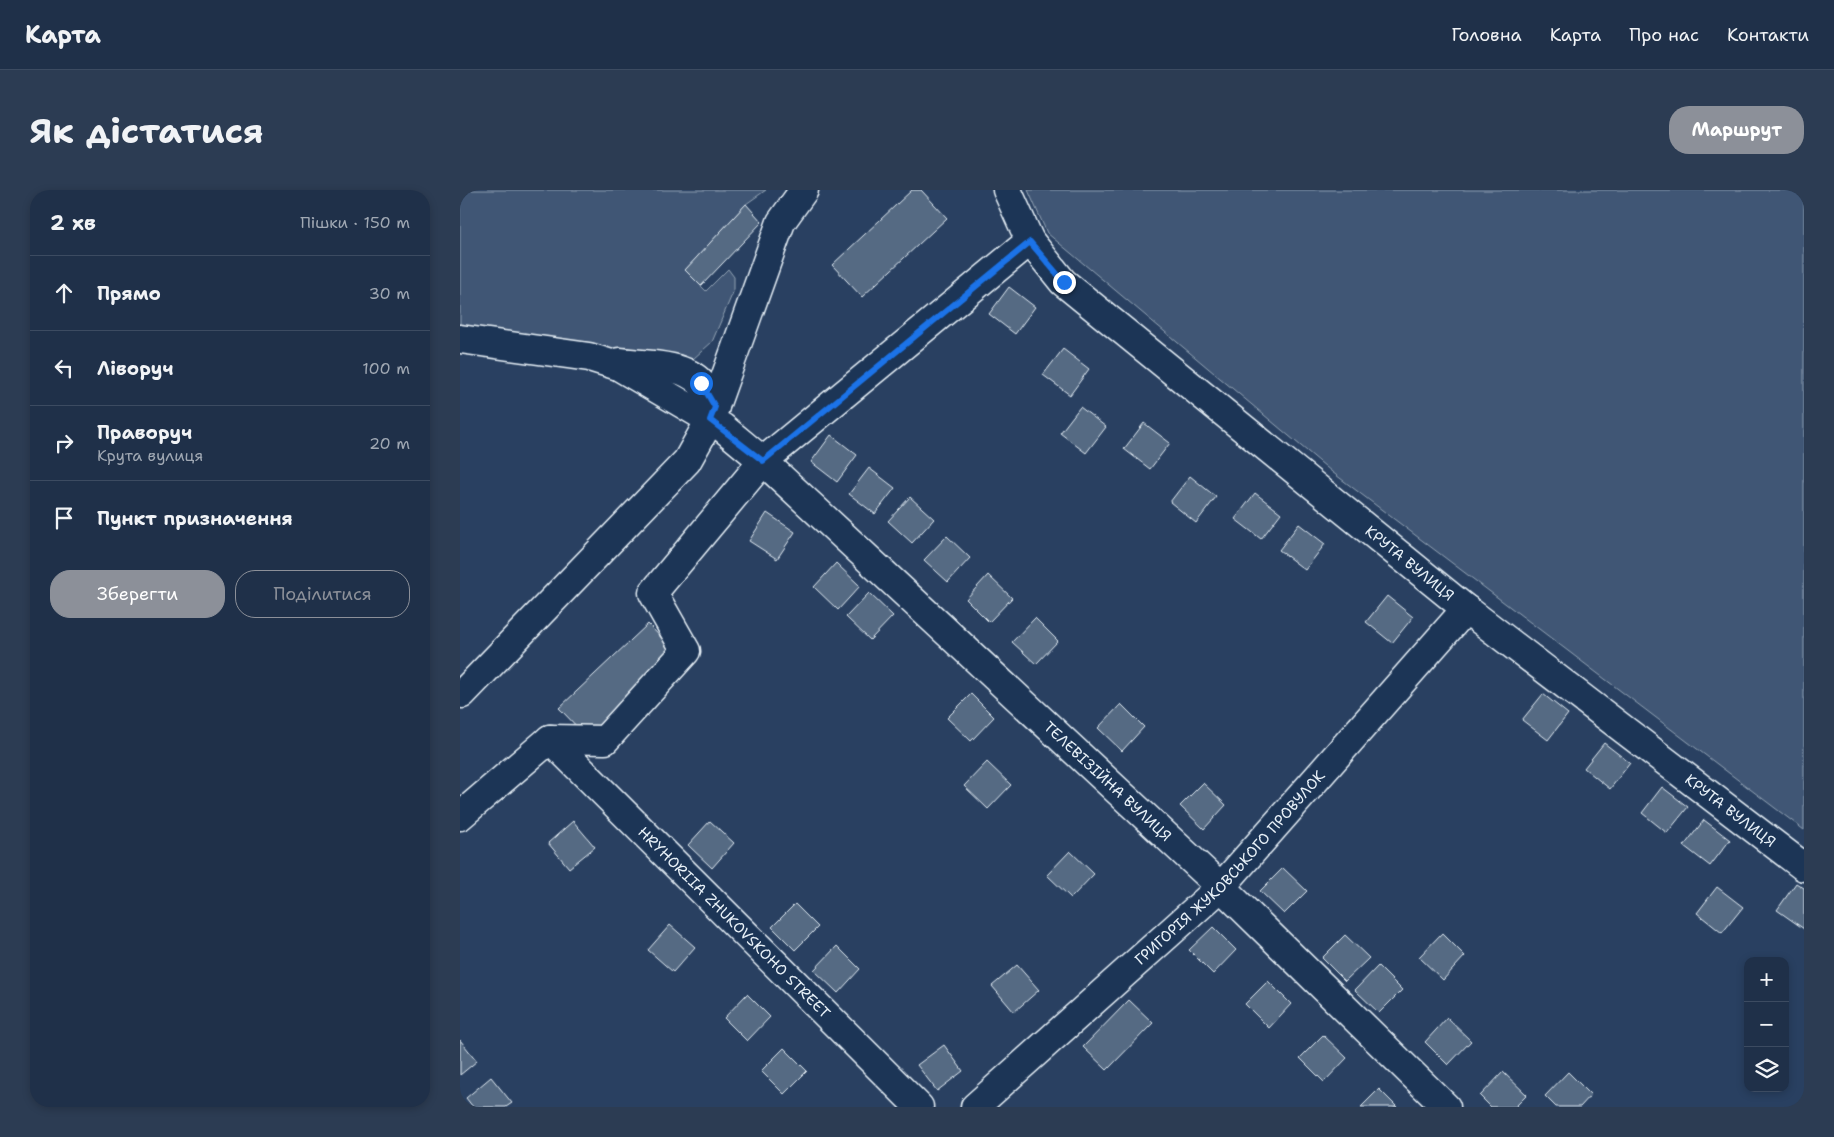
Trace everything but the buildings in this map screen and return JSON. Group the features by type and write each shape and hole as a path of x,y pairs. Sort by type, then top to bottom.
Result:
{"street":[{"path":"462,694 687,462 712,414 781,222 804,190"},
{"name":"КРУТА ВУЛИЦЯ","path":"1008,190 1030,242 1064,282 1466,610 1804,868"},
{"path":"460,816 550,739 604,740 686,651 653,594 763,461 1030,242"},
{"path":"460,339 677,370 690,374 701,383 712,414"},
{"path":"677,370 701,369 713,365 734,352"},
{"path":"593,358 618,366 712,414"},
{"name":"ТЕЛЕВІЗІЙНА ВУЛИЦЯ","path":"712,414 1221,887 1446,1107"},
{"name":"ГРИГОРІЯ ЖУКОВСЬКОГО ПРОВУЛОК","path":"975,1107 1221,887 1466,610"},
{"name":"HRYHORIIA ZHUKOVSKOHO STREET","path":"550,739 919,1107"}],"shaded area":[{"path":"460,190 766,190 746,204 685,270 706,291 728,269 734,277 734,290 712,342 693,359 460,332"},
{"path":"1028,190 1804,190 1804,830 1332,472 1047,233"}],"route":[{"path":"701,383 715,407 710,420 722,427 763,461 1030,242 1064,282"}]}
